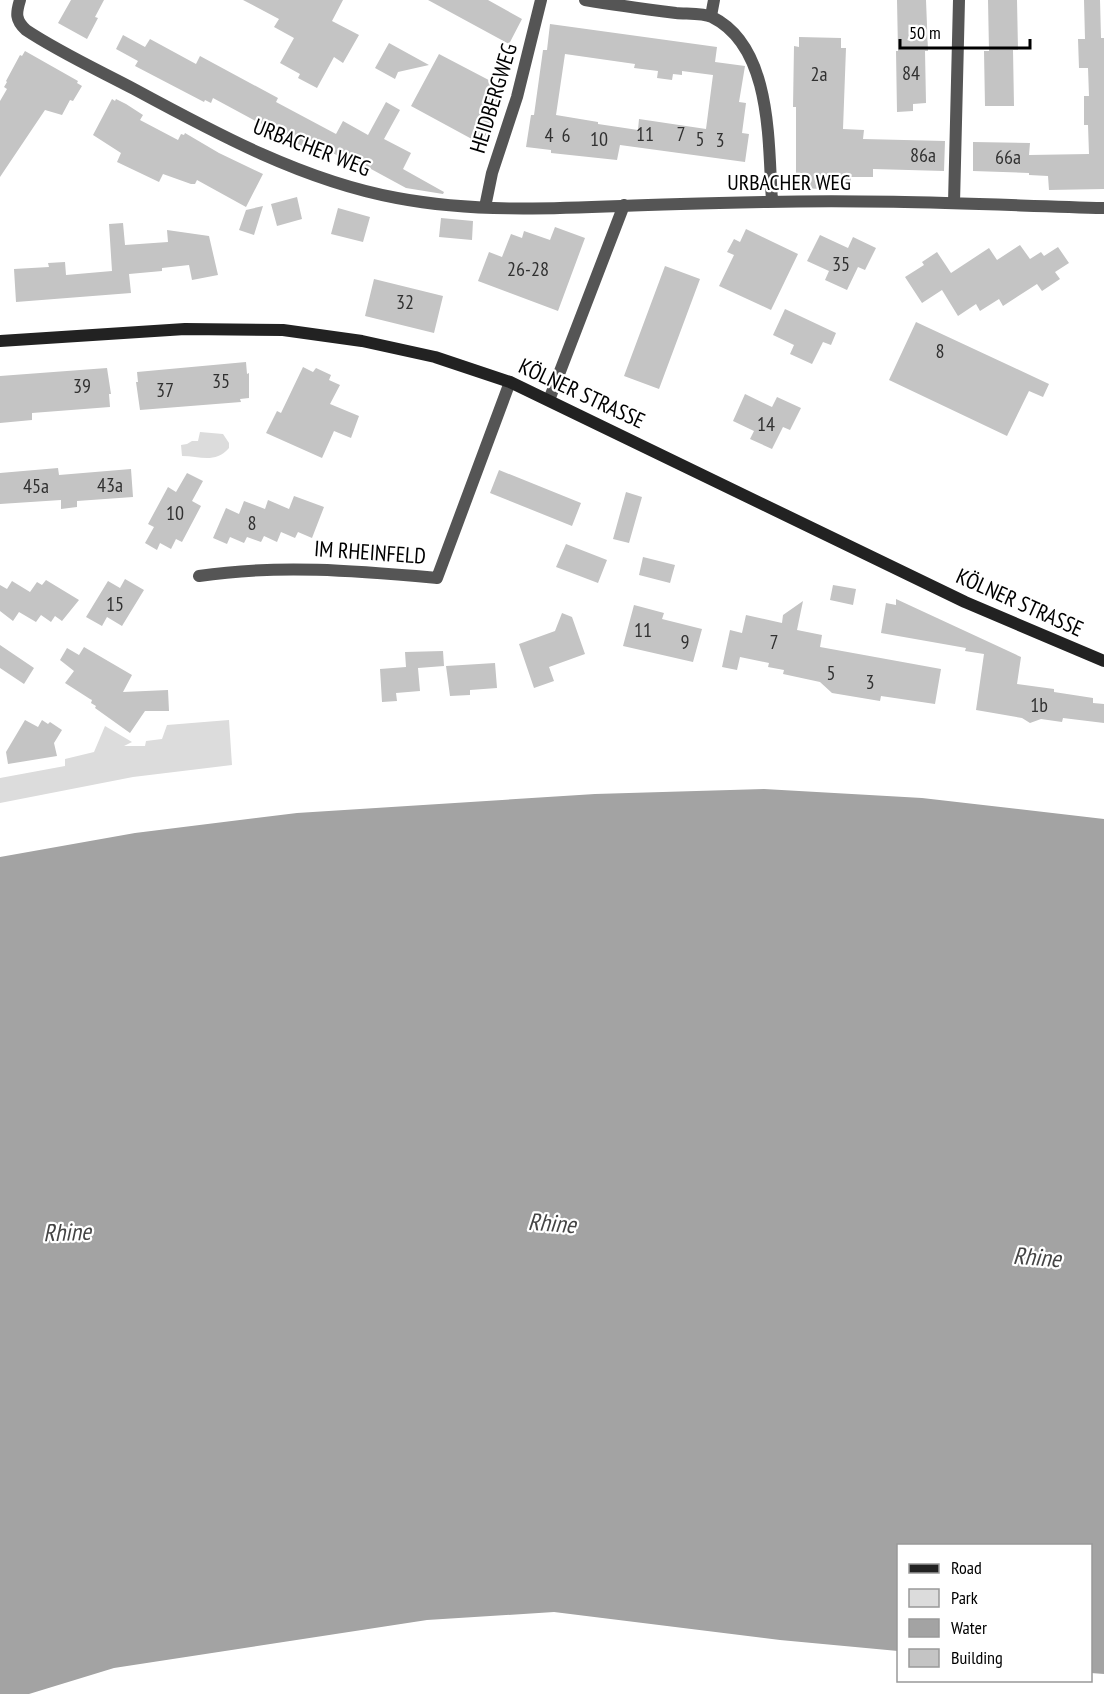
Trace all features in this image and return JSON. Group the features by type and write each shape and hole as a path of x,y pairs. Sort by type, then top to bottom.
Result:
{"main road":[{"name":"KÖLNER STRASSE","path":"0,341 185,329 283,330 362,342 435,357 510,382 965,602 1104,661"}],"street":[{"name":"URBACHER WEG","path":"20,0 16,12 17,19 32,34 152,99 307,173 350,187 398,198 485,207 533,209 772,201 954,203 1104,208"},
{"name":"HEIDBERGWEG","path":"485,207 492,173 517,97 542,0"},
{"path":"585,0 625,7 711,16 736,36 754,62 765,108 772,201"},
{"path":"711,16 714,0"},
{"path":"954,203 959,0"},
{"path":"549,400 624,206"},
{"name":"IM RHEINFELD","path":"199,576 235,570 300,568 436,578 510,382"}],"green space":[{"path":"200,432 223,434 229,443 229,448 213,458 182,456 181,445 198,441"},
{"path":"229,720 232,765 133,777 0,803 0,778 65,766 65,759 94,752 105,726 132,742 124,746 145,746 146,741 162,739 167,725"}],"water":[{"name":"Rhine","path":"764,789 922,798 1104,819 1104,1674 1092,1673 1092,1544 897,1544 897,1651 780,1640 554,1612 427,1620 114,1668 29,1694 0,1694 0,857 135,833 297,813 595,794"}],"building":[{"path":"71,0 104,0 87,39 58,23"},
{"path":"243,0 343,0 332,21 359,35 343,63 334,57 317,88 298,78 300,74 280,63 294,38 274,27 279,19"},
{"path":"428,0 488,0 522,19 509,44"},
{"path":"897,0 926,0 928,51 925,51 926,103 913,104 913,111 897,112"},
{"path":"988,0 1017,0 1018,50 1013,50 1014,106 985,106 984,51 989,51"},
{"path":"1084,0 1100,0 1101,38 1104,38 1104,189 1049,190 1048,176 973,171 973,142 1030,143 1029,155 1089,154 1088,125 1084,125 1084,96 1089,96 1088,68 1079,68 1078,39 1085,39"},
{"path":"550,24 717,47 715,62 745,66 739,102 746,103 742,133 749,134 745,162 620,145 617,160 551,153 551,150 526,147 531,115 534,115 543,50 547,50","holes":["565,54 635,64 634,68 658,71 657,78 672,80 673,74 682,75 682,71 713,75 706,129 639,119 638,130 556,115"]},
{"path":"123,35 145,47 150,39 196,64 200,56 278,98 276,102 336,134 343,121 368,135 386,102 400,110 384,139 411,153 403,169 444,192 443,194 406,188 360,163 358,167 306,138 302,146 213,98 211,103 205,100 204,102 135,66 138,61 116,49"},
{"path":"799,37 841,38 841,48 846,48 843,129 864,130 863,139 945,141 944,171 873,169 873,177 851,177 850,190 796,188 796,107 793,107 794,46 799,47"},
{"path":"389,43 429,65 398,72 395,79 375,68"},
{"path":"25,51 78,81 77,83 82,86 73,101 70,100 62,115 45,110 0,177 0,101 7,89 4,87 6,81 20,55 22,56"},
{"path":"439,54 504,88 489,116 494,119 481,144 411,106"},
{"path":"112,99 126,104 143,115 140,120 178,140 181,134 185,133 219,153 263,174 246,207 197,180 195,184 191,184 163,174 159,182 117,162 121,153 93,135"},
{"path":"297,197 302,219 277,226 271,204"},
{"path":"263,206 254,235 239,230 246,210"},
{"path":"338,208 370,217 363,242 331,234"},
{"path":"441,218 473,221 472,240 439,237"},
{"path":"123,223 125,245 168,242 167,230 209,236 218,275 192,280 189,265 162,268 162,271 129,274 131,293 16,302 14,269 49,267 48,263 65,262 66,275 112,271 109,224"},
{"path":"555,227 585,238 558,311 478,281 489,252 502,257 511,234 522,238 524,231 550,240"},
{"path":"746,229 798,254 771,310 719,286 734,255 727,252 734,239 740,242"},
{"path":"820,235 848,248 853,237 876,248 865,270 858,267 847,290 825,280 829,271 807,261"},
{"path":"1020,245 1030,259 1041,252 1044,256 1058,247 1069,263 1055,272 1060,279 1042,291 1037,284 1003,306 999,299 980,311 976,304 958,316 942,290 922,303 905,277 924,265 922,262 937,252 951,273 989,248 997,260"},
{"path":"665,266 700,279 659,389 624,376"},
{"path":"374,279 443,296 434,333 365,316"},
{"path":"785,309 836,333 831,345 823,342 812,364 790,354 794,345 773,335"},
{"path":"916,322 1049,384 1043,397 1029,391 1007,436 889,380"},
{"path":"246,362 247,374 249,373 249,398 240,399 241,402 140,410 137,372"},
{"path":"303,367 313,372 316,368 331,375 329,380 340,385 330,404 359,416 351,438 334,431 322,458 266,433 277,411 281,413"},
{"path":"107,368 111,394 109,394 110,407 32,413 32,420 0,423 0,376"},
{"path":"745,394 772,407 777,397 801,408 790,430 783,427 772,449 750,439 754,431 733,421"},
{"path":"58,468 59,475 131,469 133,497 77,501 77,507 61,509 61,500 0,504 0,473"},
{"path":"499,470 581,503 572,526 490,493"},
{"path":"187,473 203,481 192,501 201,506 182,542 176,539 171,549 160,543 157,550 145,543 154,527 148,524 168,487 176,492"},
{"path":"626,492 642,497 629,543 613,539"},
{"path":"294,496 324,507 312,538 298,532 295,538 281,532 277,542 264,536 261,542 247,537 244,543 230,537 227,544 213,538 226,508 239,514 244,501 265,509 268,500 289,509"},
{"path":"566,544 607,560 598,583 556,567"},
{"path":"643,557 675,565 670,583 639,575"},
{"path":"125,579 144,590 122,626 107,617 102,626 86,617 108,581 120,588"},
{"path":"46,580 79,600 62,621 55,616 51,622 41,615 36,622 19,612 13,621 0,611 0,585 7,589 12,581 30,592 37,582 42,585"},
{"path":"833,585 856,589 853,605 830,600"},
{"path":"896,599 1021,657 1017,684 1054,689 1054,692 1093,698 1093,703 1104,704 1104,723 1063,718 1062,722 1041,719 1030,723 1022,718 976,710 984,654 965,651 966,648 881,633 886,603 896,605"},
{"path":"803,601 797,630 822,635 820,647 941,669 935,704 881,696 880,701 832,693 820,682 783,674 784,670 768,667 769,663 740,657 737,670 722,667 730,630 742,633 746,615 782,623 783,615"},
{"path":"634,605 664,613 662,619 702,629 693,662 623,646"},
{"path":"562,613 572,617 585,654 549,667 554,681 534,688 519,644 555,631"},
{"path":"0,645 34,668 24,684 0,668"},
{"path":"84,647 132,675 123,692 168,690 169,711 145,711 130,733 95,708 96,706 91,703 92,700 65,683 74,671 60,660 67,648 79,655"},
{"path":"443,651 444,666 418,668 420,691 396,693 397,701 382,702 380,669 406,667 405,652"},
{"path":"495,663 497,688 470,690 470,695 450,696 446,666"},
{"path":"25,720 38,727 42,720 48,724 50,722 62,730 54,743 57,756 8,764 6,752"}]}
